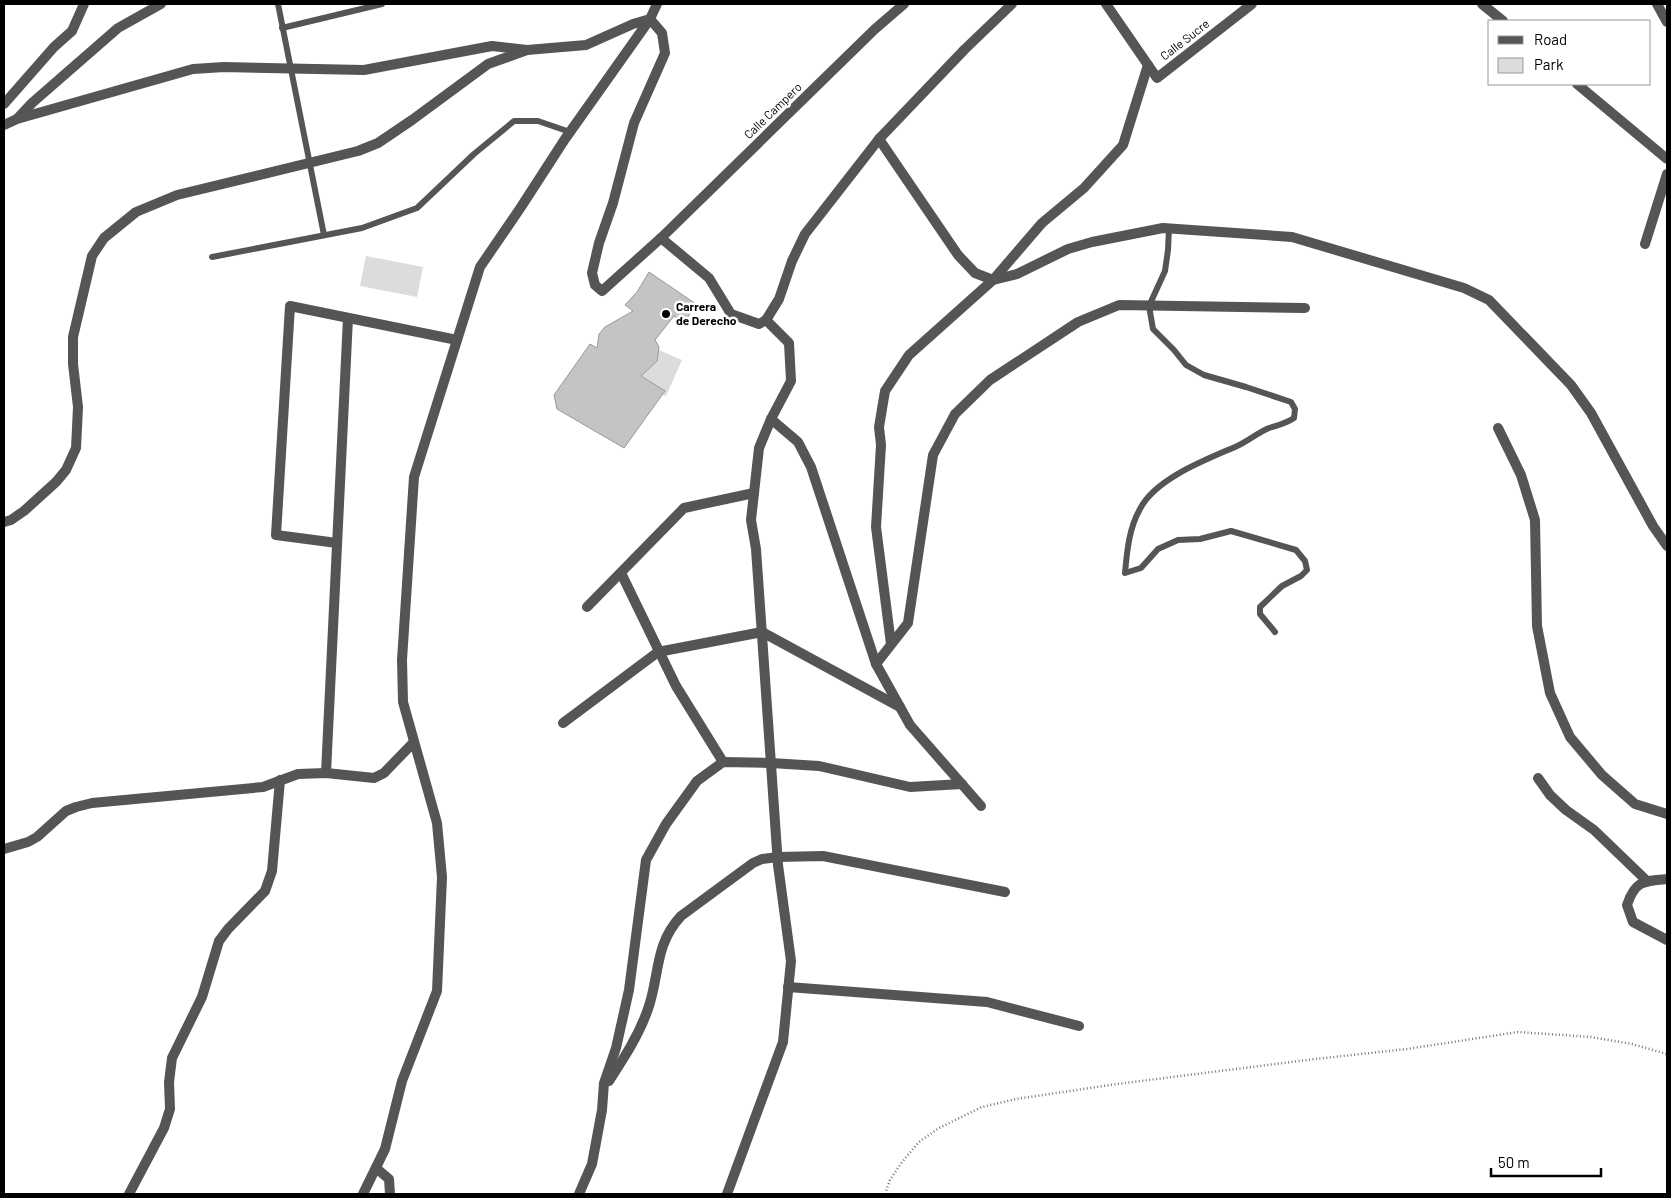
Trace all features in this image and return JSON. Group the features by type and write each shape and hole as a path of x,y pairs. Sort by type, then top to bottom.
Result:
{"street":[{"path":"4,104 54,47 72,31 84,4"},
{"path":"17,119 32,103 118,28 161,4"},
{"path":"363,1194 385,1150 402,1081 438,991 442,877 436,823 402,702 402,660 414,477 480,267 570,132 650,20 657,4"},
{"name":"Calle Campero","path":"650,20 662,33 665,53 634,123 613,202 599,243 592,273 595,284 602,291 661,238 875,29 904,4"},
{"path":"661,238 709,278 731,314 759,324 766,320 779,299 792,261 805,234 879,139 965,49 1012,4"},
{"name":"Calle Sucre","path":"1106,4 1157,78 1252,4"},
{"path":"1482,4 1502,20"},
{"path":"1657,4 1667,22"},
{"path":"4,125 17,119 193,69 224,67 364,70 492,46 527,50 586,45 633,24 650,20"},
{"path":"4,522 11,520 24,511 56,482 66,470 76,448 78,407 73,364 73,337 92,256 104,238 136,212 177,195 358,151 378,143 488,64 527,50"},
{"path":"891,644 876,527 880,445 879,427 885,391 909,355 993,280 1042,222 1084,188 1123,145 1148,65"},
{"path":"1578,85 1667,159"},
{"path":"879,139 958,255 975,272 993,280 1017,274 1068,249 1092,242 1169,228 1292,237 1464,288 1489,300 1571,385 1591,413 1653,526 1667,546"},
{"path":"1645,244 1667,174"},
{"path":"876,664 908,622 933,455 955,414 990,380 1078,322 1119,304 1305,308"},
{"path":"337,543 276,535 290,306 457,340"},
{"path":"326,773 348,318"},
{"path":"727,1194 783,1042 791,961 778,857 756,549 751,520 759,448 771,418 791,381 791,363 789,343 766,320"},
{"path":"771,418 798,442 811,467 876,664 910,724 981,806"},
{"path":"1498,428 1521,475 1535,520 1537,626 1550,693 1570,737 1602,775 1635,804 1667,814"},
{"path":"587,607 684,508 754,493"},
{"path":"620,572 676,686 723,762"},
{"path":"564,723 658,652 762,632 901,708"},
{"path":"4,849 28,842 37,837 66,811 76,806 263,786 298,774 326,773 374,778 384,773 414,743"},
{"path":"579,1194 592,1164 602,1110 604,1083 616,1048 629,990 646,860 666,824 697,781 723,762 819,766 910,787 962,784"},
{"path":"1538,778 1550,795 1566,810 1594,830 1646,880"},
{"path":"129,1194 164,1128 170,1109 169,1082 172,1058 202,997 219,941 228,929 265,891 269,882 272,871 280,780"},
{"path":"604,1090 639,1032 648,1007 664,941 671,927 681,916 753,863 762,859 778,857 823,856 1005,892"},
{"path":"1667,879 1646,880 1632,890 1627,905 1633,922 1667,940"},
{"path":"788,987 987,1002 1080,1026"},
{"path":"376,1168 389,1179 390,1194"}],"lane":[{"path":"278,4 324,236"},
{"path":"282,28 382,4"},
{"path":"212,257 362,228 417,208 474,154 514,121 538,121 570,132"},
{"path":"1169,228 1165,271 1149,306 1153,329 1186,365 1204,375 1246,386 1290,402 1295,409 1294,418 1285,424 1269,428 1238,445 1183,470 1159,487 1140,508 1130,534 1125,573 1141,568 1158,549 1178,540 1200,539 1231,531 1296,550 1305,561 1307,570 1302,576 1282,586 1260,607 1260,614 1275,632"}],"path":[{"path":"885,1194 890,1180 902,1162 919,1142 938,1128 982,1106 1016,1099 1314,1059 1408,1049 1518,1032 1591,1037 1632,1044 1667,1054"}],"green space":[{"path":"366,256 423,267 417,297 360,286"},
{"path":"624,335 682,360 666,396 608,371"}],"building":[{"path":"649,272 696,304 684,323 674,316 655,340 659,347 657,361 641,376 665,391 624,448 557,409 554,395 590,344 597,348 599,334 605,327 633,311 625,305 637,292"}],"place":[{"name":"Carrera de Derecho","path":"666,314"}]}
